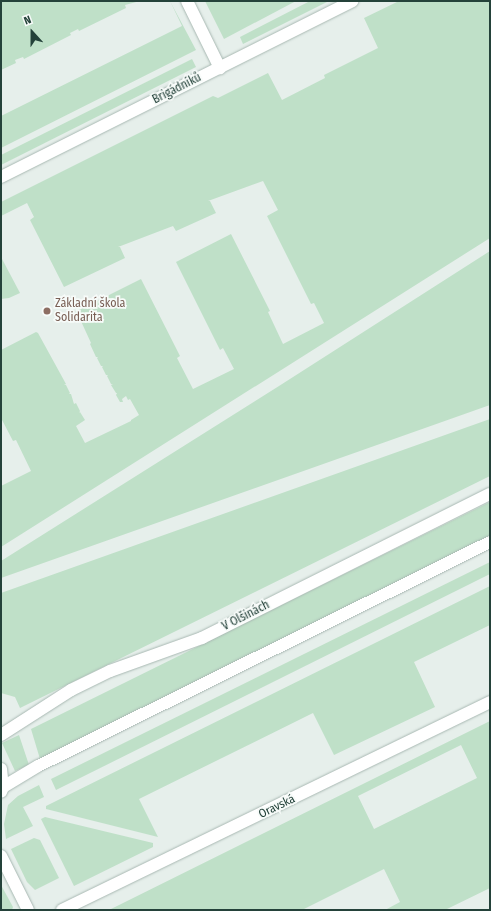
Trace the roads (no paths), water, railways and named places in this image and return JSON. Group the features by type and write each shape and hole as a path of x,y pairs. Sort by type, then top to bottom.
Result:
{"main road":[{"path":"187,1 220,68"},
{"name":"Brigádníků","path":"1,177 352,1"},
{"name":"V Olšinách","path":"1,735 71,690 110,671 202,638 490,494"},
{"path":"2,790 38,766 490,542"},
{"name":"Oravská","path":"62,910 490,702"},
{"path":"1,769 2,790"},
{"path":"1,856 28,910"}],"place":[{"name":"Základní škola Solidarita","path":"47,311"}]}
